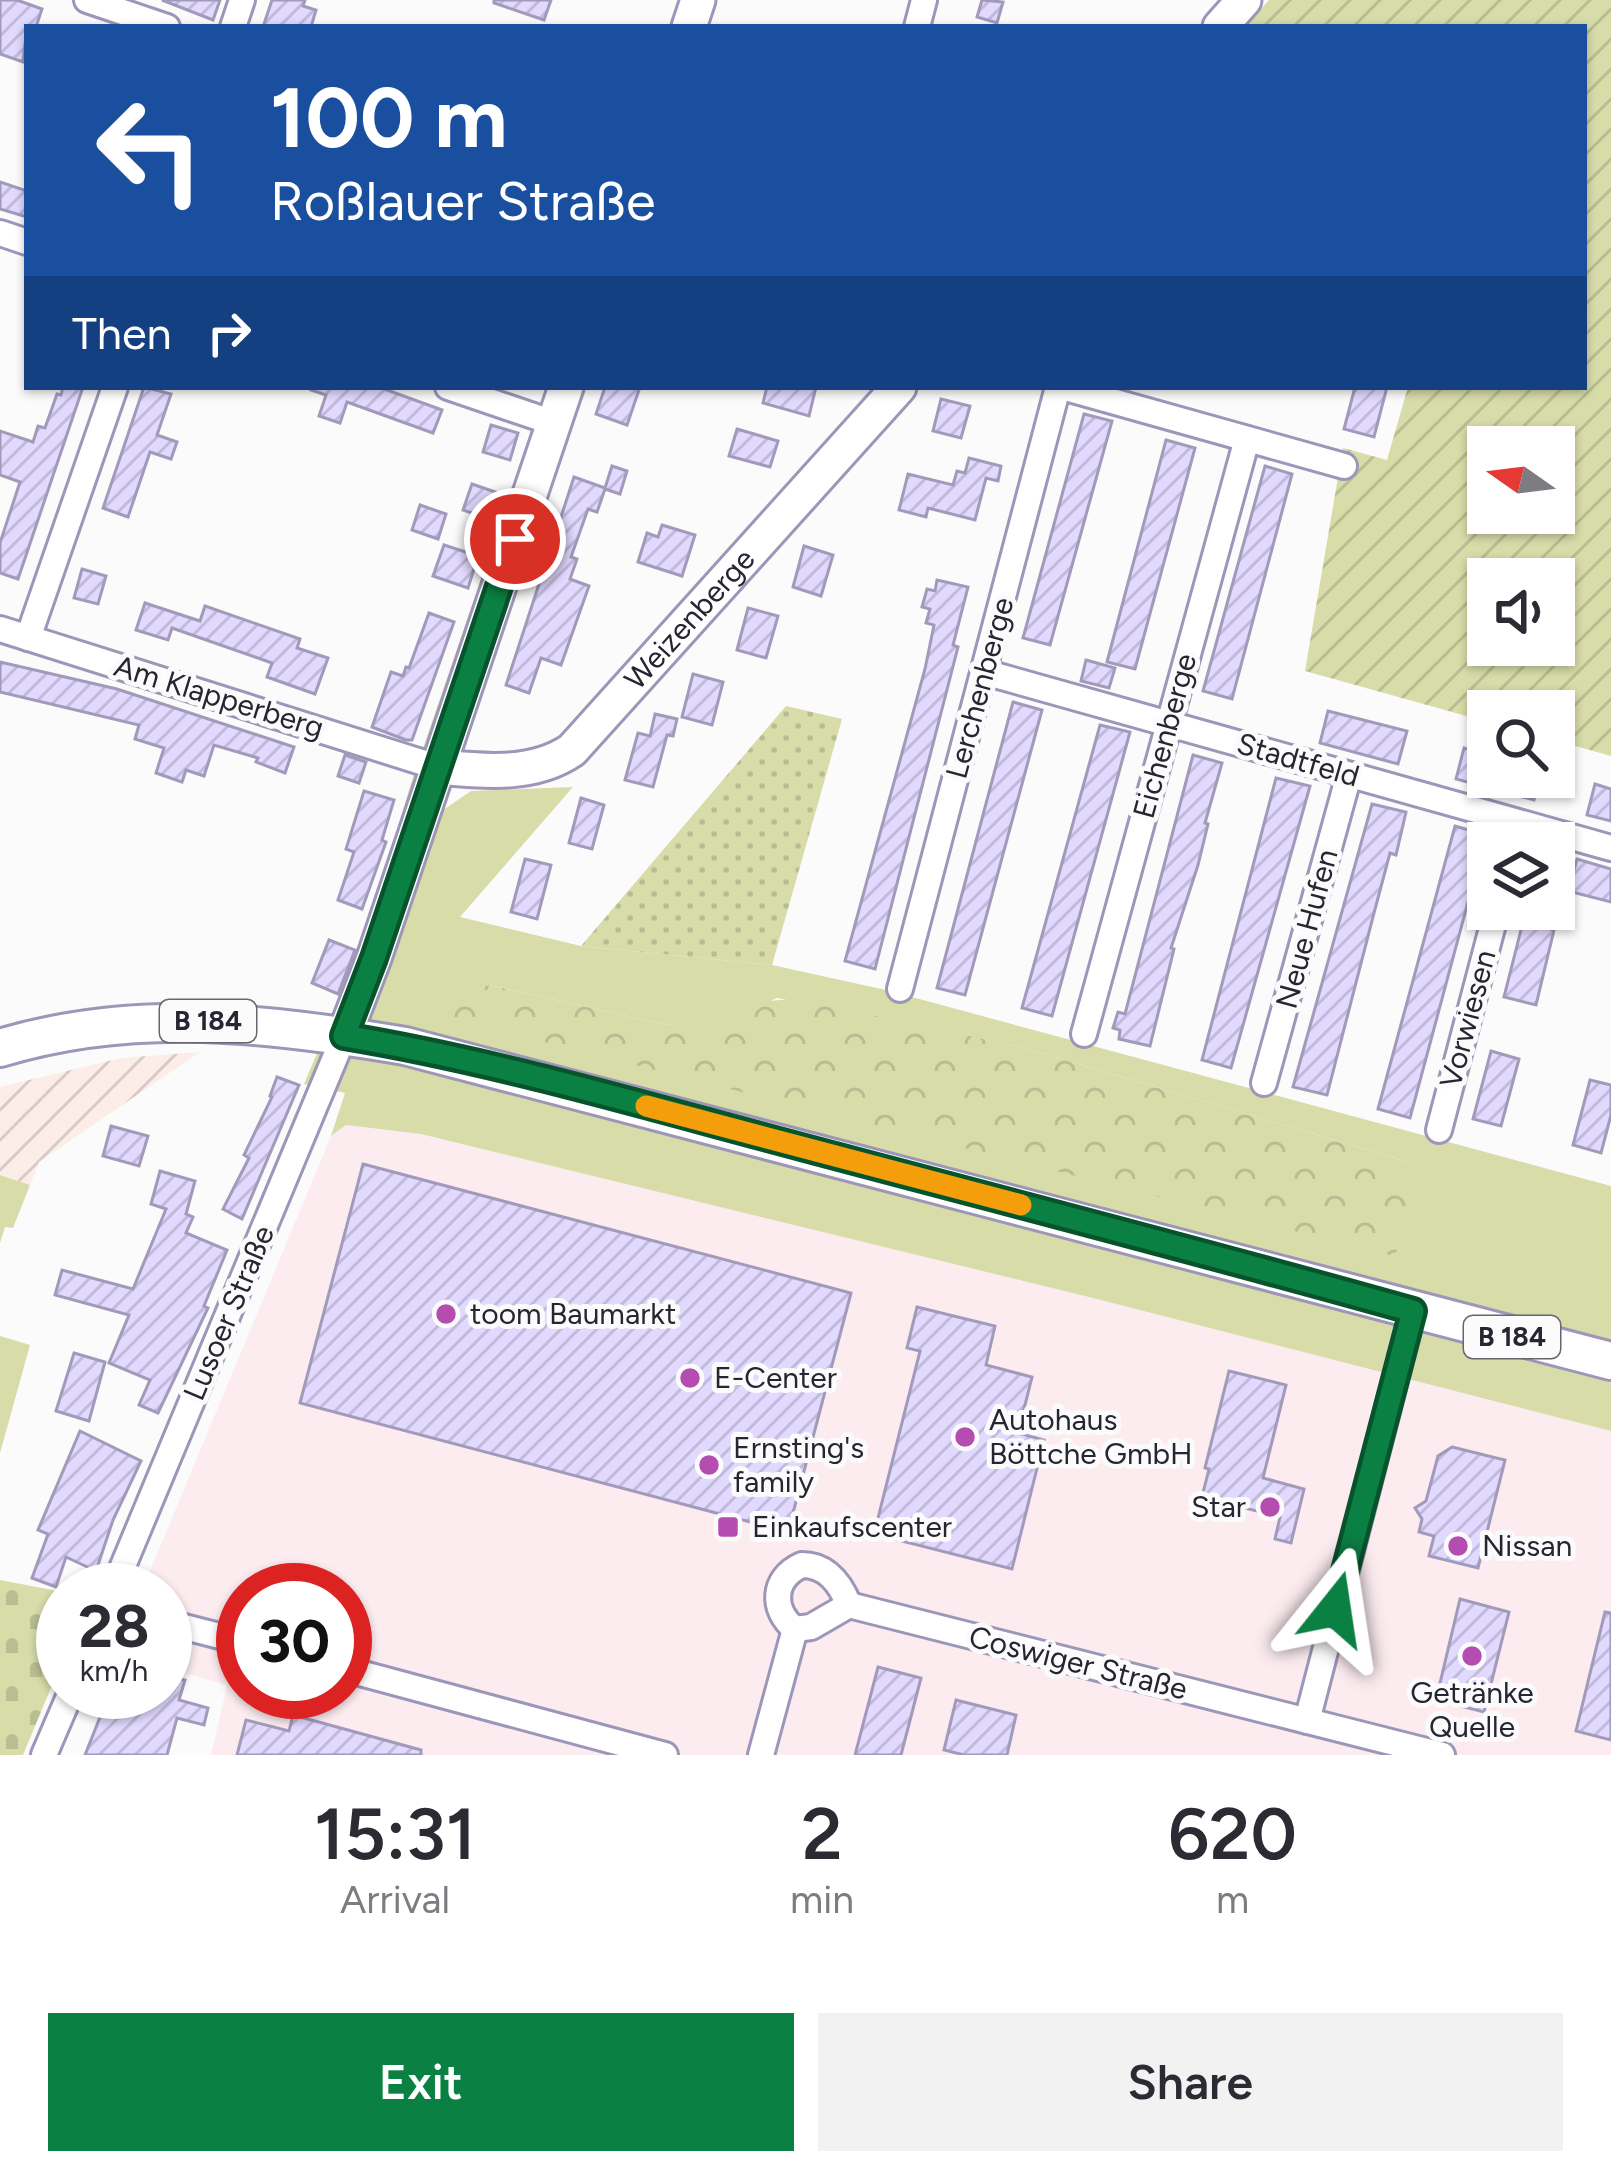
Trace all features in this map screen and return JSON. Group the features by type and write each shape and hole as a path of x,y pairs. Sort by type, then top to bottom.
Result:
{"main road":[{"name":"B 184","path":"0,1048 71,1030 142,1022 223,1022 405,1046 1611,1361"}],"street":[{"path":"87,0 158,24"},
{"path":"1223,24 1244,0"},
{"path":"28,638 114,390"},
{"path":"457,390 554,423"},
{"path":"344,1036 565,390"},
{"name":"Weizenberge","path":"437,766 471,770 539,767 572,750 896,390"},
{"name":"Lerchenberge","path":"900,989 1059,390"},
{"path":"1071,390 1344,466"},
{"name":"Eichenberge","path":"1084,1034 1246,439"},
{"name":"Am Klapperberg","path":"0,629 437,766"},
{"name":"Stadtfeld","path":"985,672 1349,775 1486,822"},
{"name":"Neue Hufen","path":"1264,1083 1349,775"},
{"name":"Stadtfeld","path":"1575,842 1611,848"},
{"name":"Vorwiesen","path":"1439,1130 1492,930"},
{"name":"Lusoer Straße","path":"124,1563 344,1036"},
{"path":"1307,1721 1413,1311"},
{"path":"794,1568 823,1568 849,1605 811,1627 795,1630 781,1611 777,1591 781,1581 794,1568"},
{"name":"Coswiger Straße","path":"849,1605 1442,1755"},
{"path":"761,1755 795,1630"},
{"path":"372,1676 665,1755"},
{"path":"44,1755 59,1719"}],"shaded area":[{"path":"200,1052 39,1162 30,1185 0,1175 0,1087 121,1058"},
{"path":"346,1125 421,1134 1093,1298 1611,1431 1611,1755 211,1755 219,1719 372,1719 372,1563 216,1563 216,1682 192,1675 192,1563 153,1563 331,1136"}],"green space":[{"path":"1269,0 1611,0 1611,756 1575,746 1575,690 1467,690 1467,716 1305,671 1343,448 1387,460 1407,390 1587,390 1587,24 1248,24"},
{"path":"546,390 586,390 485,669 440,812 471,791 573,787 460,917 581,946 772,965 886,990 1611,1186 1611,1431 1093,1298 421,1134 346,1125 331,1136 345,1093 304,1084 363,944 411,783","holes":["489,985 663,1024 736,1025 777,998 1025,1048 1408,1162 441,1015 461,997"]},
{"path":"786,706 842,719 772,965 581,946"},
{"path":"489,985 663,1024 692,1026 733,1023 767,1001 795,999 1025,1048 1408,1162 1414,1171 1398,1248 1394,1256 440,1016 460,997"},
{"path":"0,1175 30,1185 13,1228 5,1227 0,1243"},
{"path":"0,1336 30,1345 0,1453"},
{"path":"0,1580 36,1587 38,1719 23,1755 0,1755"}],"building":[{"path":"0,0 42,9 37,24 24,24 23,62 0,54"},
{"path":"162,0 220,0 213,20"},
{"path":"272,0 305,0 303,6 316,10 312,24 264,24"},
{"path":"494,0 551,0 544,20"},
{"path":"982,0 1003,2 997,23 977,17"},
{"path":"0,182 24,190 24,216 0,209"},
{"path":"62,390 82,390 18,579 0,573 0,543 20,482 0,475 0,431 33,442 38,426 45,428 57,394"},
{"path":"143,390 171,394 157,435 177,442 171,459 150,452 128,517 103,508"},
{"path":"311,390 387,390 442,410 433,433 347,402 340,423 319,416 326,395"},
{"path":"604,390 639,390 627,425 596,414"},
{"path":"766,390 815,390 809,416 763,403"},
{"path":"1354,390 1386,390 1374,437 1344,429"},
{"path":"941,399 970,406 961,438 933,431"},
{"path":"1084,414 1112,421 1050,645 1023,638"},
{"path":"491,425 518,433 510,460 483,452"},
{"path":"737,429 778,441 770,467 729,456"},
{"path":"1166,440 1195,448 1135,669 1107,662"},
{"path":"969,458 1001,466 998,481 986,478 975,520 928,508 926,517 899,510 908,474 953,485 957,471 965,473"},
{"path":"612,466 627,471 620,494 605,489 597,512 588,509 571,557 577,559 570,579 589,586 561,665 541,658 529,693 506,685 574,477 605,488"},
{"path":"1265,466 1292,474 1232,699 1203,691"},
{"path":"472,484 498,493 490,519 463,510"},
{"path":"420,505 446,514 438,539 412,530"},
{"path":"662,525 695,535 682,576 638,562 647,533 658,537"},
{"path":"444,545 478,556 468,588 433,576"},
{"path":"804,546 833,555 821,596 793,587"},
{"path":"82,569 106,576 98,604 74,598"},
{"path":"937,580 968,587 953,645 958,647 875,969 845,961 925,669 934,625 926,623 930,609 922,607 927,589 935,591"},
{"path":"145,603 200,621 205,606 300,639 297,648 328,658 315,694 267,677 272,663 172,628 168,640 136,630"},
{"path":"748,608 778,616 766,658 737,650"},
{"path":"429,613 454,622 412,740 406,740 372,727 391,672 403,676 409,668"},
{"path":"1086,660 1115,668 1109,688 1081,681"},
{"path":"0,662 117,689 294,747 285,773 256,762 258,758 214,745 204,776 186,770 182,782 156,773 164,748 135,739 139,725 0,692"},
{"path":"693,674 723,682 712,725 682,717"},
{"path":"1013,702 1042,710 965,995 937,988"},
{"path":"1328,711 1407,731 1398,764 1320,743"},
{"path":"655,714 677,719 673,736 667,735 653,787 625,780 638,733 650,736"},
{"path":"1100,725 1130,732 1052,1016 1022,1008"},
{"path":"1464,748 1467,749 1467,782 1456,779"},
{"path":"345,755 366,762 359,783 338,776"},
{"path":"1193,755 1222,763 1198,865 1171,948 1150,1046 1119,1039 1120,1030 1113,1028 1118,1012 1125,1014"},
{"path":"1276,778 1310,786 1231,1068 1202,1060"},
{"path":"1595,784 1611,789 1611,821 1587,815"},
{"path":"364,791 394,800 382,840 386,842 362,909 338,900 354,852 346,849"},
{"path":"581,798 604,805 592,849 569,843"},
{"path":"1372,804 1406,812 1396,855 1390,853 1327,1095 1293,1087"},
{"path":"1455,826 1467,829 1467,906 1410,1118 1378,1109"},
{"path":"525,859 551,865 537,919 511,912"},
{"path":"1577,859 1611,869 1611,902 1575,893"},
{"path":"1521,930 1554,930 1536,1005 1504,997"},
{"path":"329,940 355,950 338,994 312,983"},
{"path":"1491,1051 1519,1059 1501,1126 1473,1119"},
{"path":"277,1077 299,1085 242,1219 223,1209 249,1158 244,1155"},
{"path":"1590,1080 1611,1085 1611,1115 1601,1153 1573,1145"},
{"path":"111,1126 148,1136 139,1166 103,1156"},
{"path":"363,1164 851,1293 788,1532 300,1403"},
{"path":"160,1171 195,1181 186,1214 193,1217 186,1233 227,1250 204,1306 208,1308 158,1413 139,1405 150,1380 109,1363 129,1315 55,1295 62,1270 133,1289 166,1209 151,1204"},
{"name":"Autohaus Böttche GmbH","path":"917,1307 995,1326 986,1365 1032,1377 1018,1433 1044,1440 1012,1569 874,1534 920,1351 907,1348"},
{"path":"74,1353 105,1362 89,1421 56,1411"},
{"path":"1229,1371 1286,1385 1263,1478 1304,1489 1291,1543 1275,1539 1280,1517 1202,1497"},
{"path":"80,1431 141,1461 99,1563 66,1557 64,1563 37,1563 48,1534 38,1530"},
{"path":"1452,1447 1505,1460 1478,1568 1429,1556 1434,1536 1419,1532 1422,1519 1415,1508 1426,1501 1438,1456"},
{"name":"Getränke Quelle","path":"1460,1599 1509,1612 1484,1712 1436,1700"},
{"path":"1605,1612 1611,1613 1611,1740 1576,1731"},
{"path":"878,1667 921,1678 901,1755 855,1755"},
{"path":"956,1700 1016,1715 1007,1755 944,1750"},
{"path":"192,1704 208,1708 204,1725 181,1719 192,1719"},
{"path":"99,1719 177,1719 167,1755 85,1755"},
{"path":"292,1719 308,1719 421,1750 421,1755 237,1755 246,1720 289,1731"}],"slow traffic":[{"path":"646,1106 1021,1205"}],"place":[{"name":"toom Baumarkt","path":"446,1314"},
{"name":"E-Center","path":"690,1378"},
{"name":"Autohaus Böttche GmbH","path":"965,1437"},
{"name":"Ernsting's family","path":"709,1465"},
{"name":"Star","path":"1270,1507"},
{"name":"Einkaufscenter","path":"728,1527"},
{"name":"Nissan","path":"1458,1546"},
{"name":"Getränke Quelle","path":"1472,1656"}],"route":[{"path":"515,539 344,1036 405,1046 609,1096 1413,1311 1335,1609"}]}
